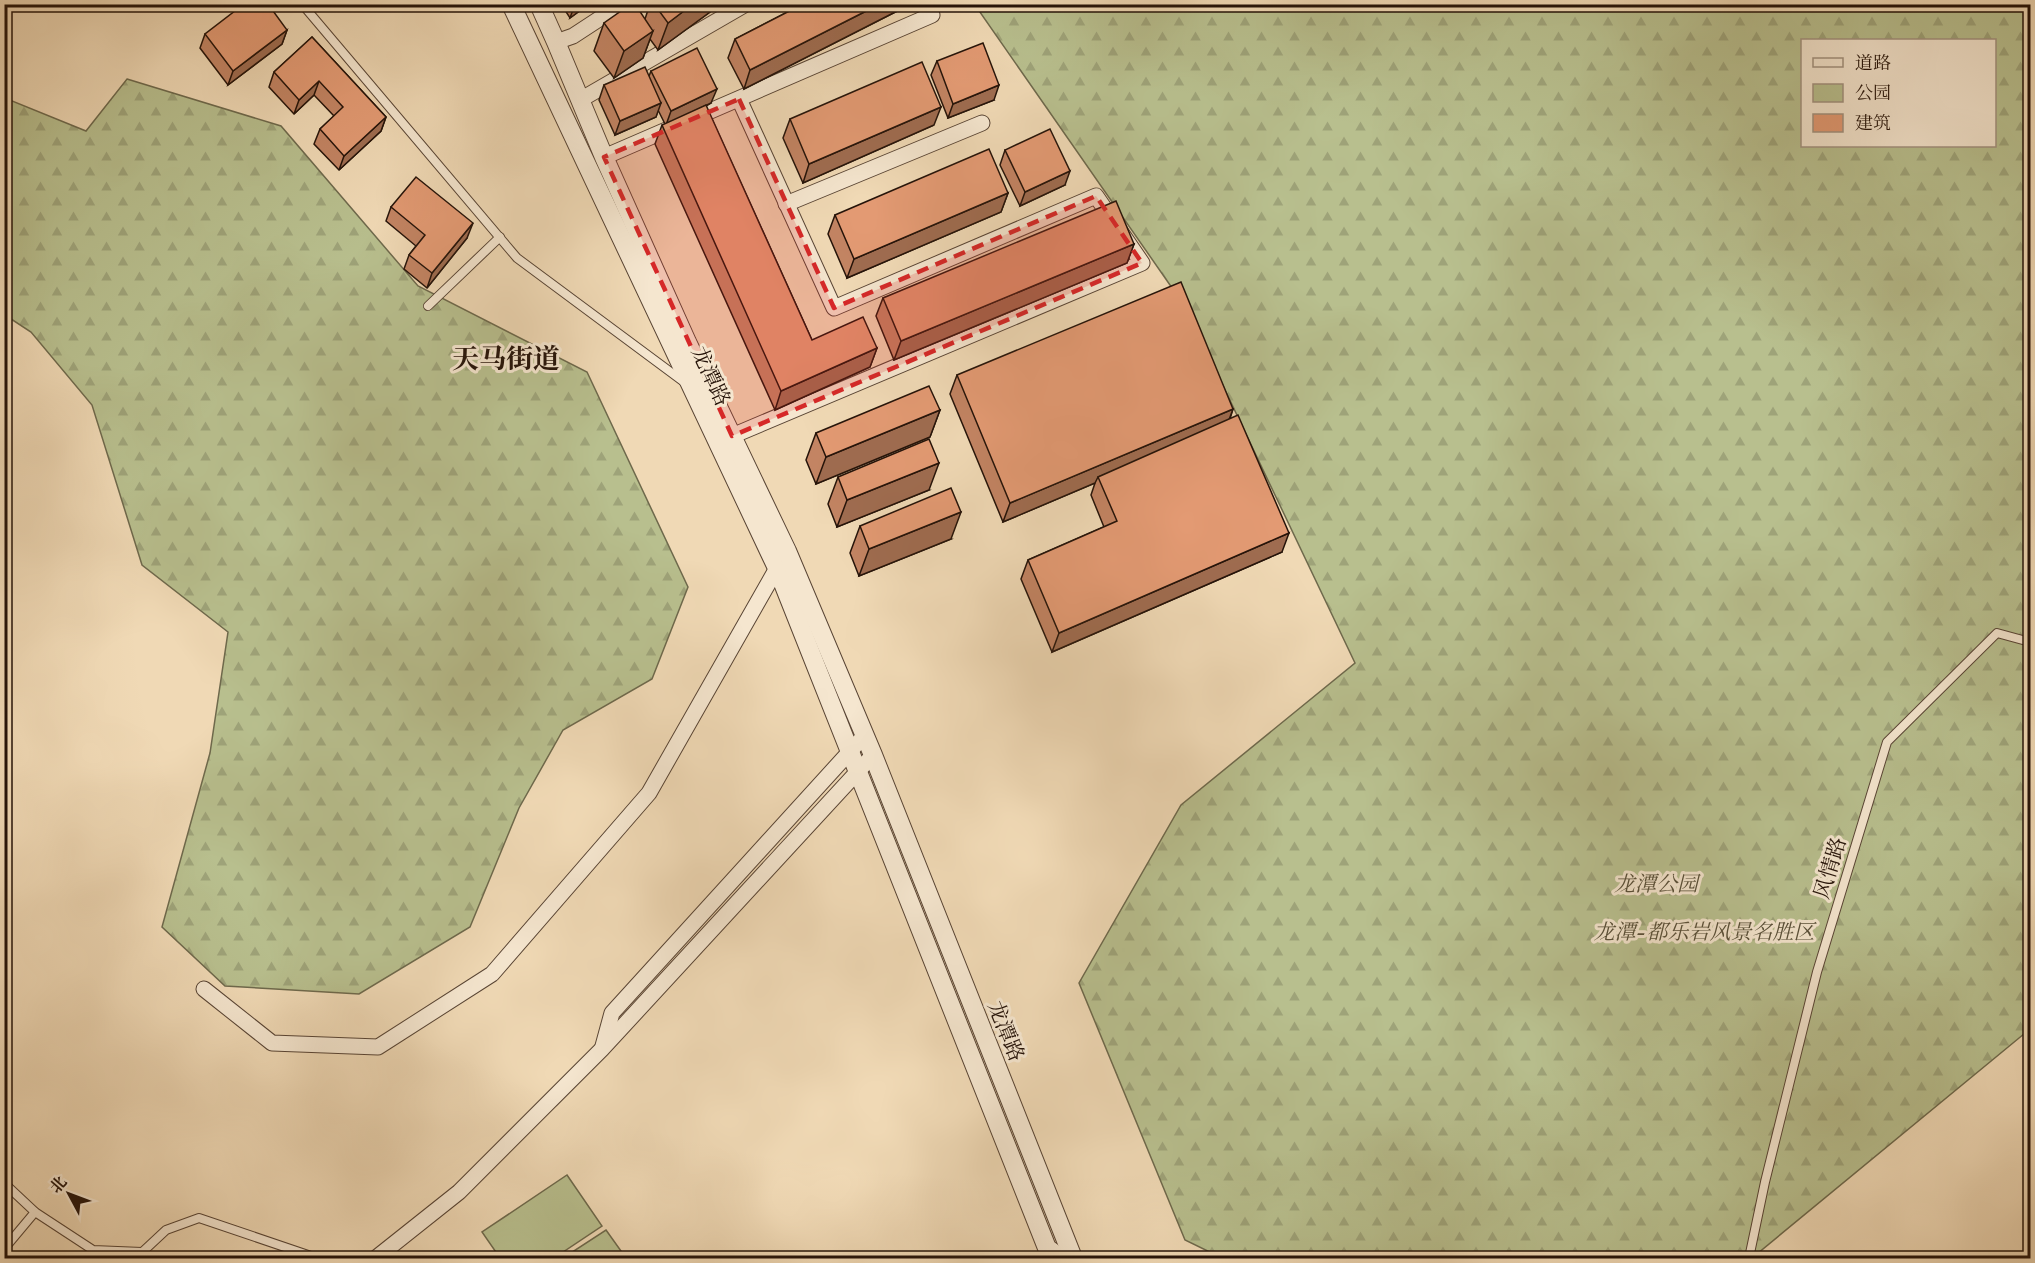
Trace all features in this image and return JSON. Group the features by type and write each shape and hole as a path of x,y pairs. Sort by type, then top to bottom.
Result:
{"street":[{"name":"龙潭路","path":"511,4 777,568 1047,1248 1060,1258"},
{"name":"龙潭路","path":"539,4 604,158 687,342 787,551 873,755 1073,1258"},
{"path":"556,42 573,36 622,4"},
{"path":"580,100 746,4"},
{"path":"604,158 932,15"},
{"path":"732,436 1142,263 1096,196 834,308 739,99"},
{"path":"786,204 982,123"},
{"path":"204,989 272,1043 378,1047 492,974 649,793 787,551"},
{"path":"602,1049 612,1013 864,736"},
{"path":"376,1258 459,1192 602,1049 873,755"},
{"path":"880,828 898,820"}],"lane":[{"path":"302,4 517,258 692,388"},
{"path":"428,306 500,237"},
{"name":"风情路","path":"1749,1258 1765,1182 1817,972 1887,742 1997,633 2031,642"},
{"path":"4,1183 35,1212 93,1250 142,1252"},
{"path":"4,1249 35,1212"},
{"path":"136,1258 166,1230 199,1218 317,1258"}],"highlighted area":[{"path":"739,99 834,308 1096,196 1142,263 732,436 604,157"}],"green space":[{"name":"龙潭-都乐岩风景名胜区","path":"975,5 2030,5 2030,1029 1752,1258 1222,1258 1185,1240 1079,983 1181,805 1355,663 1186,308"},
{"path":"127,79 281,126 418,286 587,372 688,587 652,679 563,730 519,808 470,927 359,994 225,986 162,927 210,753 228,632 142,565 92,405 31,332 5,315 4,95 7,99 86,131"},
{"path":"567,1175 602,1226 554,1258 500,1258 482,1232"},
{"path":"606,1230 626,1258 563,1258"}],"building":[{"path":"244,4 268,4 287,30 233,71 205,34"},
{"path":"631,4 635,4 653,31 624,51 604,23"},
{"path":"654,4 693,4 668,23"},
{"path":"803,4 880,4 750,70 735,39"},
{"path":"312,37 386,117 344,156 320,129 343,107 319,81 299,100 274,72"},
{"path":"983,43 999,85 953,104 937,61"},
{"path":"697,48 717,89 671,111 651,71"},
{"path":"922,62 941,107 809,164 790,119"},
{"path":"645,67 661,103 620,121 604,85"},
{"path":"706,105 812,340 863,317 877,348 781,391 662,125"},
{"path":"1050,129 1070,171 1025,192 1005,150"},
{"path":"989,149 1008,193 854,259 835,215"},
{"path":"416,177 473,223 432,273 409,255 425,235 391,207"},
{"path":"1116,201 1134,244 901,341 883,298"},
{"path":"1181,282 1233,409 1010,503 957,375"},
{"path":"929,386 940,410 826,457 816,433"},
{"path":"1238,415 1289,533 1059,633 1028,560 1117,521 1098,477"},
{"path":"929,439 939,463 847,500 838,477"},
{"path":"951,488 961,512 869,549 860,526"}],"district":[{"name":"天马街道","path":"506,359"}],"park label":[{"name":"龙潭公园","path":"1656,884"}]}
